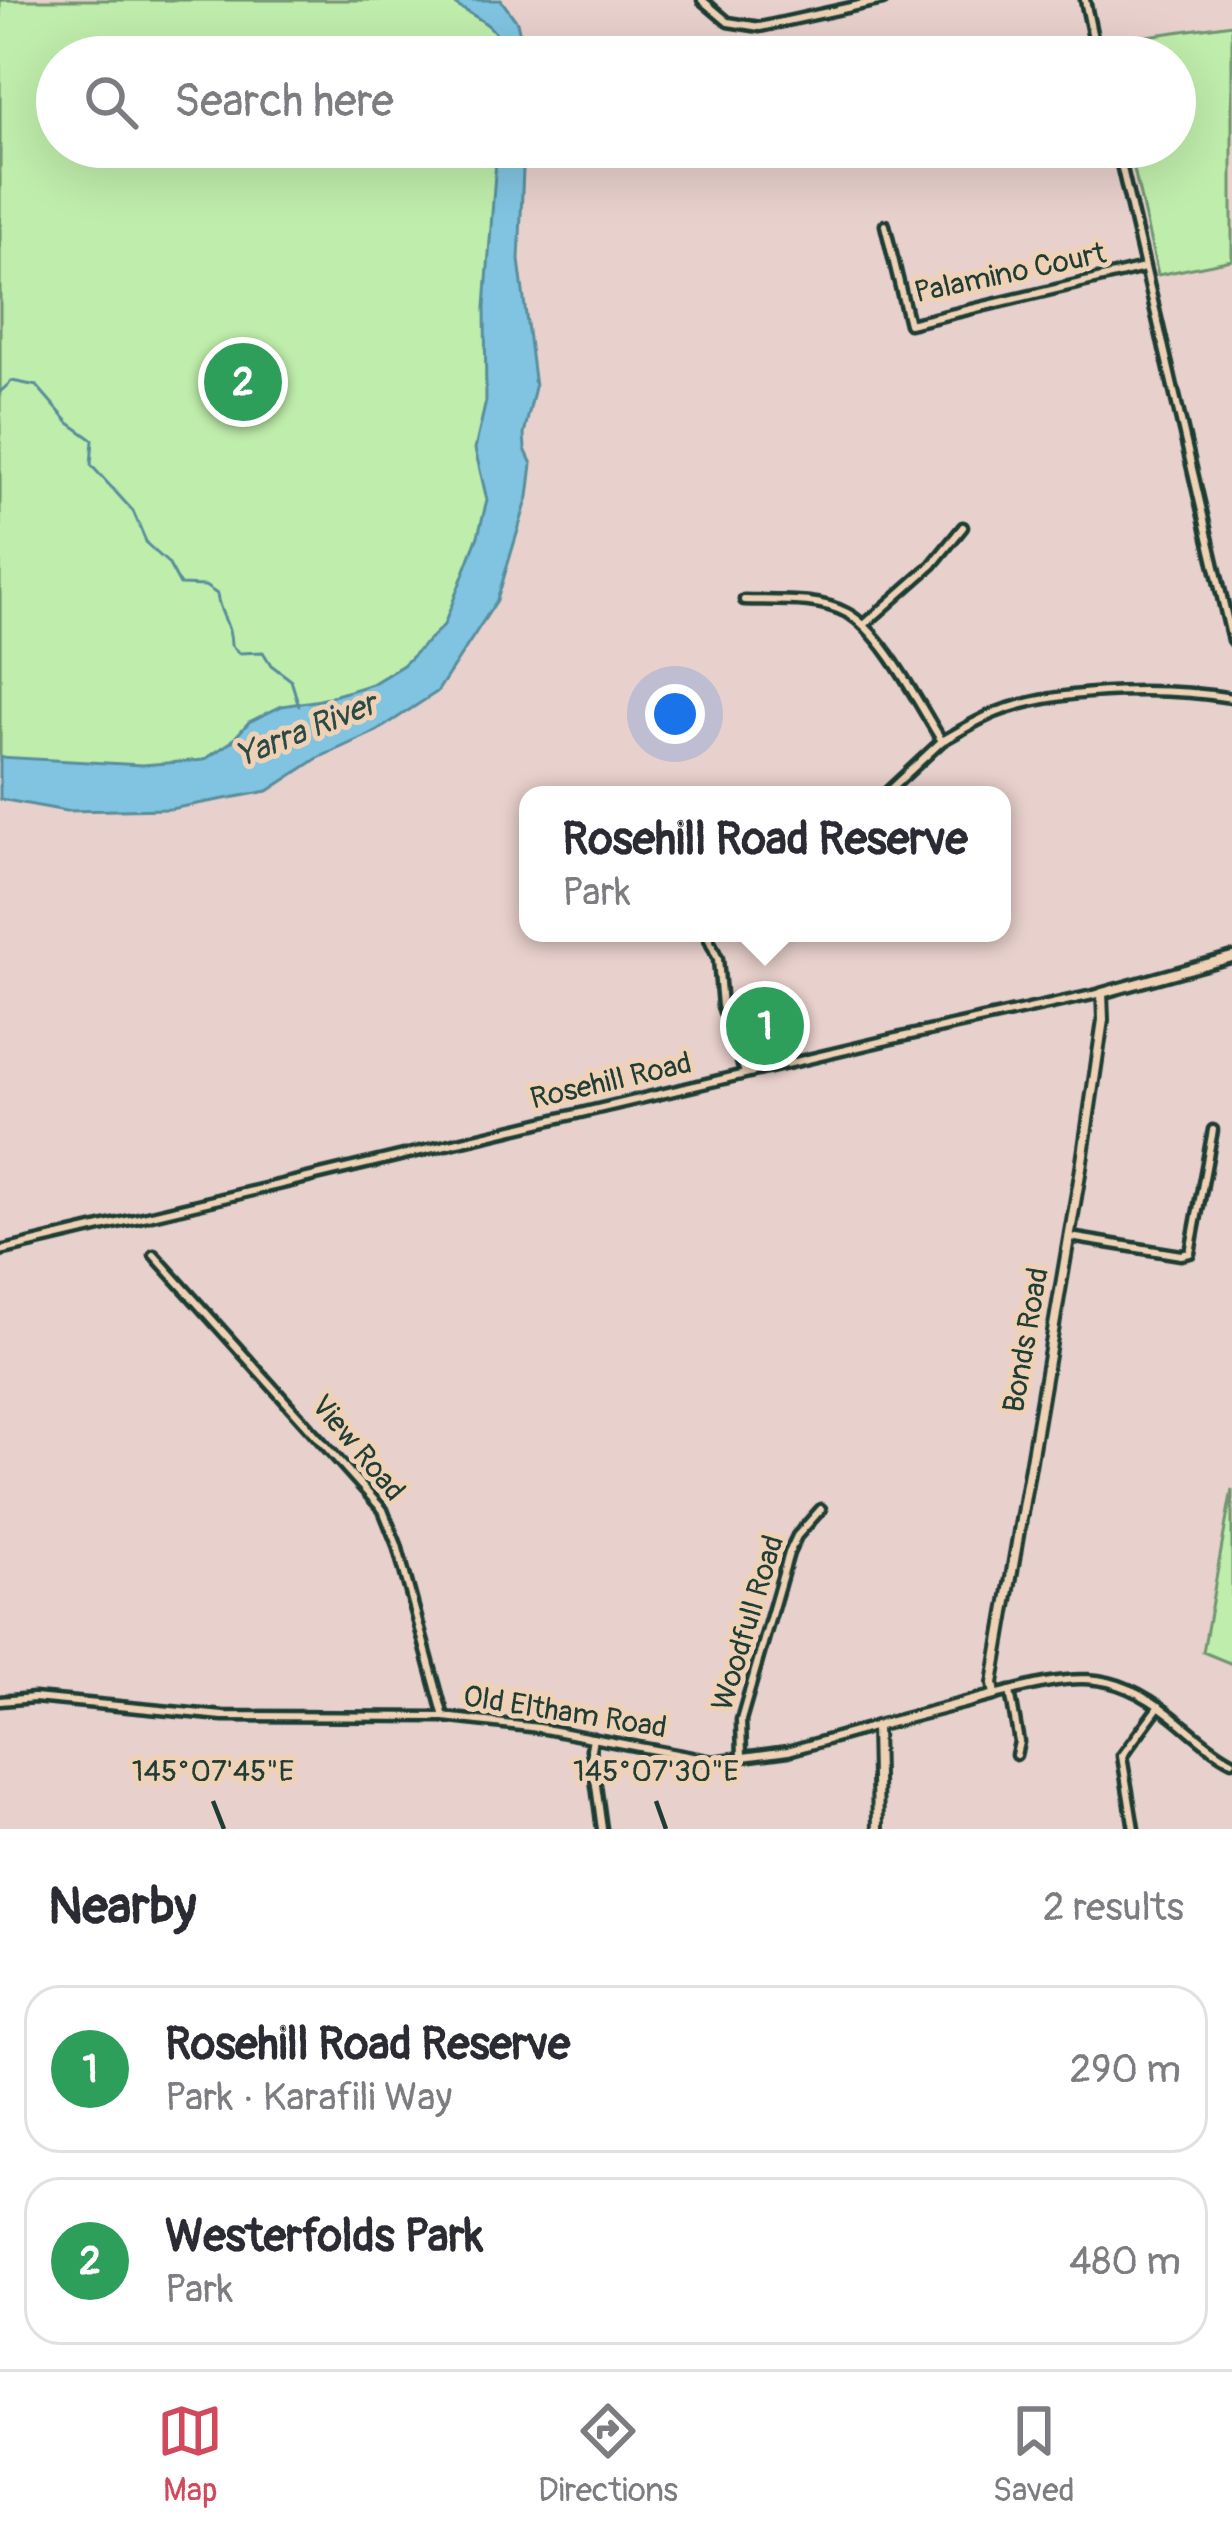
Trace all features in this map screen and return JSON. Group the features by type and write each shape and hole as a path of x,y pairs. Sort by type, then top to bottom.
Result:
{"street":[{"path":"702,0 728,22 760,27 883,0"},
{"path":"1085,0 1093,36"},
{"path":"1122,168 1232,640"},
{"name":"Palamino Court","path":"884,225 908,324 1145,268"},
{"path":"864,625 932,565 963,527"},
{"path":"744,601 810,602 844,611 864,625 942,741"},
{"path":"894,786 942,741 1006,709 1054,697 1229,696"},
{"path":"710,942 718,959 724,1015 745,1074"},
{"name":"Rosehill Road","path":"0,1251 1102,993 1232,957"},
{"name":"Bonds Road","path":"995,1695 994,1673 1069,1237 1102,1020 1102,993"},
{"path":"1069,1237 1190,1253 1213,1130"},
{"name":"View Road","path":"154,1255 383,1510 398,1545 441,1696 443,1718"},
{"name":"Woodfull Road","path":"742,1758 741,1720 789,1553 821,1509"},
{"name":"Old Eltham Road","path":"0,1701 34,1698 223,1717 443,1718 593,1738 713,1761 788,1751 1066,1678 1101,1679 1135,1688 1232,1761"},
{"path":"1010,1691 1019,1742 1016,1755"},
{"path":"1132,1829 1122,1756 1159,1706"},
{"path":"876,1726 878,1829"},
{"path":"593,1738 602,1829"}],"green space":[{"path":"0,0 472,0 506,36 36,36 36,168 501,168 497,490 476,584 422,665 172,774 0,761"},
{"path":"1232,24 1232,260 1158,275 1134,168 1196,168 1196,36 1147,36"},
{"path":"776,993 790,1051 754,1060 743,1029 747,1022 742,1001"},
{"path":"1232,1489 1232,1664 1203,1652"}],"water":[{"path":"455,0 501,0 517,22 520,36 496,36"},
{"name":"Yarra River","path":"495,168 523,168 519,260 535,387 524,434 532,464 528,497 497,600 437,692 268,791 170,809 66,811 0,799 0,757 142,765 204,760 231,742 249,722 282,706 372,684 403,665 444,625 487,500 475,449 486,401 485,307"}],"waterway":[{"name":"Yarra River","path":"0,392 12,381 37,386 69,423 93,440 91,465 133,511 147,544 168,563 180,585 205,586 217,594 231,645 239,653 263,652 291,680 299,706"}],"place":[{"name":"Westerfolds Park","path":"243,382"},
{"name":"Rosehill Road Reserve","path":"765,1026"}]}
